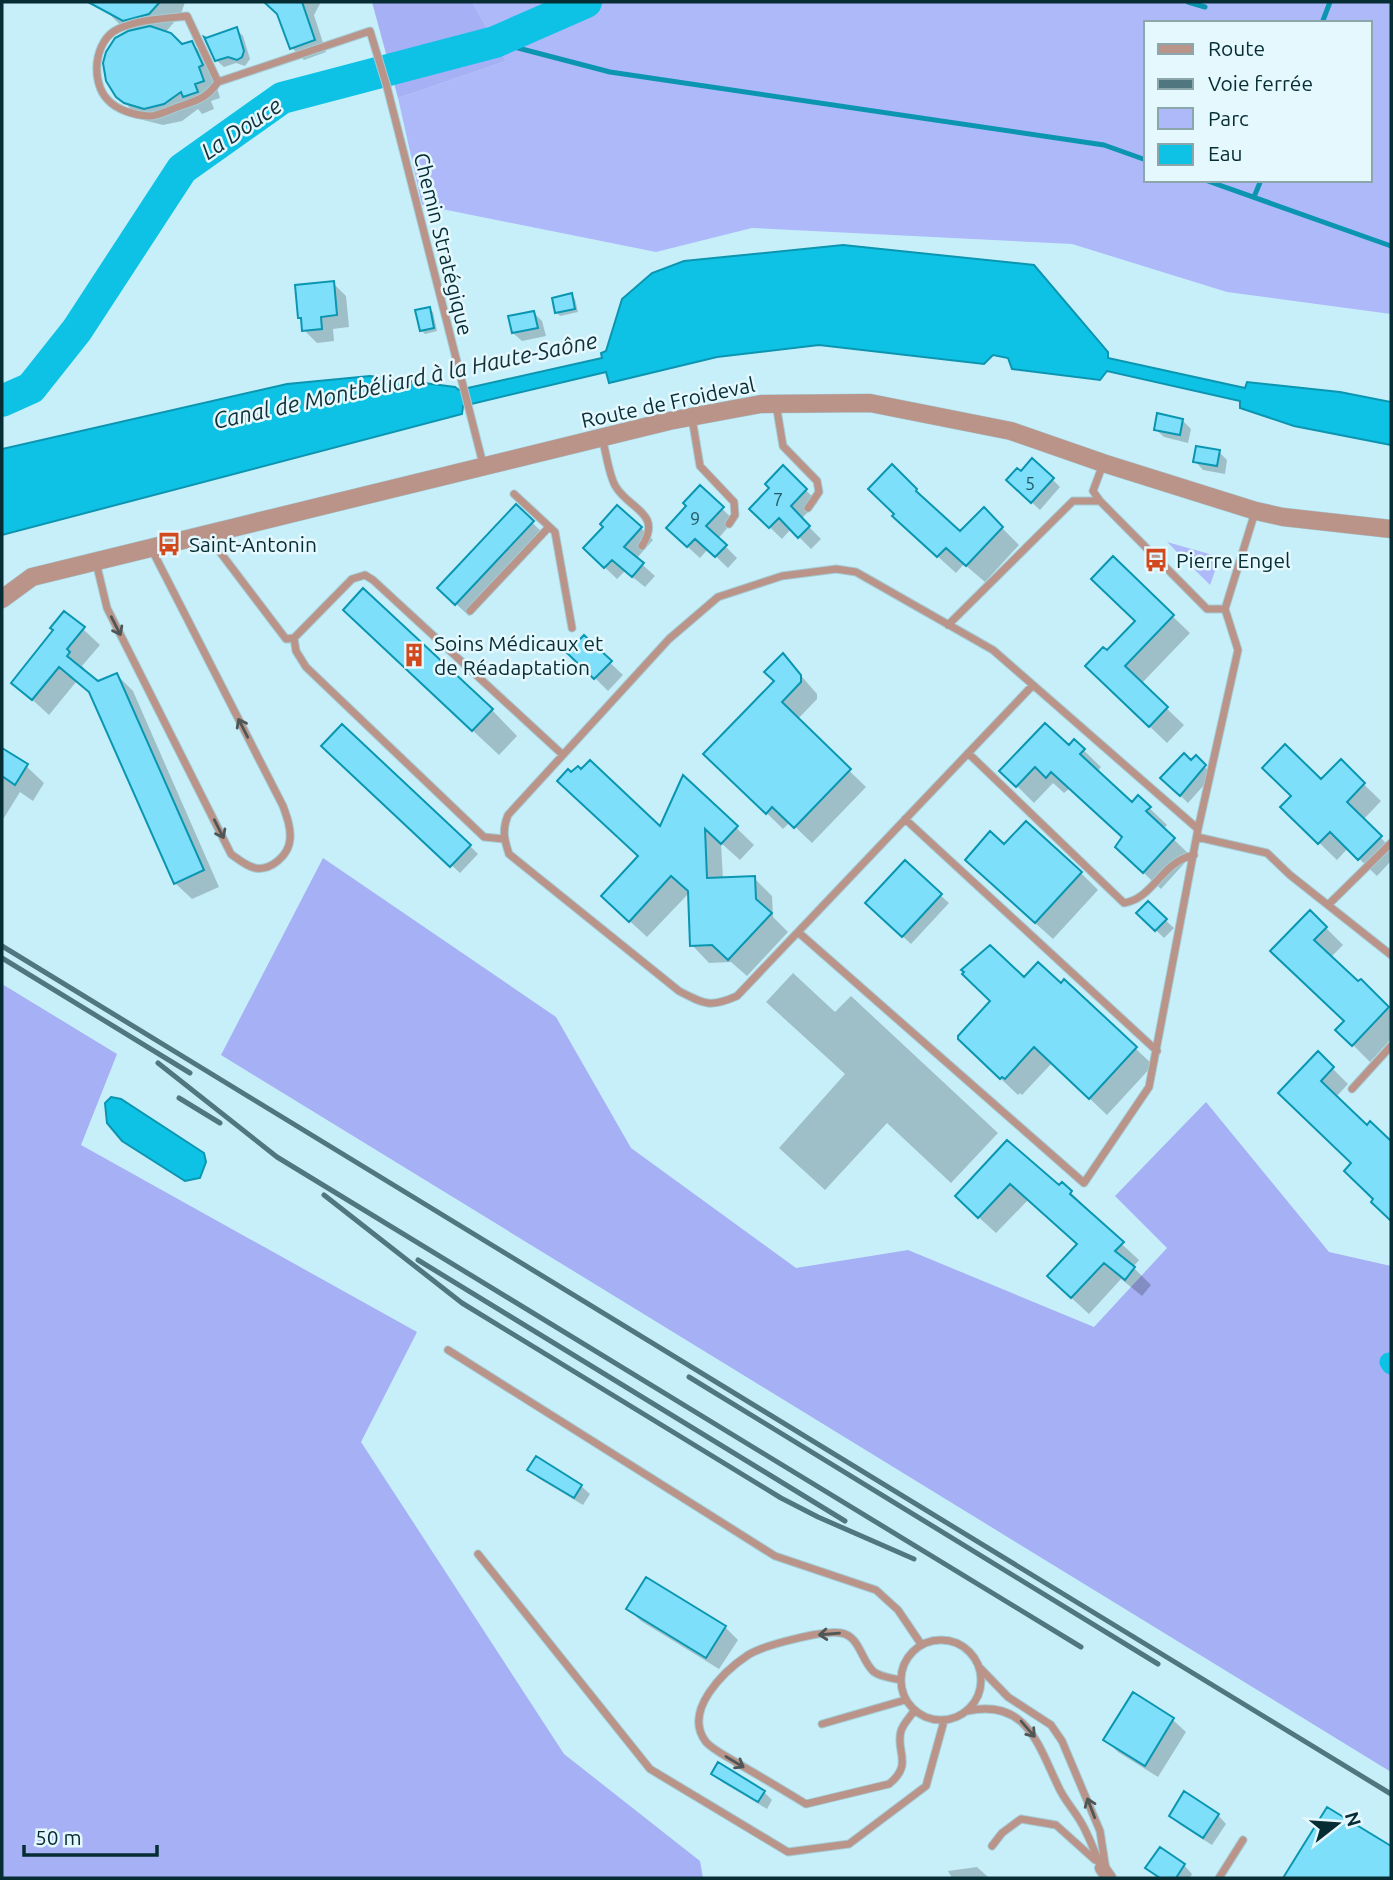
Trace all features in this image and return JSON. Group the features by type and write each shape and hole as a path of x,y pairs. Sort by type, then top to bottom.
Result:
{"street":[{"name":"Route de Froideval","path":"2,598 32,577 484,466 692,417 761,404 870,403 1011,430 1103,463 1256,511 1283,517 1391,529"}],"lane":[{"path":"187,16 218,82 207,97 150,117 126,112 107,100 99,83 97,63 102,44 115,30 140,22 187,16"},
{"name":"Chemin Stratégique","path":"218,82 370,31 484,466"},
{"path":"776,404 783,446 817,481 819,492 808,508"},
{"path":"692,417 700,466 734,502 735,515 729,524"},
{"path":"602,438 616,487 643,512 648,524 649,535 642,545"},
{"path":"1103,463 1093,491 1100,501 1207,609 1225,609"},
{"path":"514,494 555,532 572,628"},
{"path":"948,625 1073,501 1100,501"},
{"path":"798,932 1084,1183 1149,1087 1198,833 1238,650 1225,609 1256,511"},
{"path":"470,611 549,527"},
{"path":"207,535 286,639 294,638 352,579 365,575 563,755"},
{"path":"96,562 107,608 231,853 254,868 265,868 284,855 290,842 283,806 151,548"},
{"path":"1033,685 737,996 719,1004 700,1002 679,991 509,854 504,839 503,827 508,815 669,639 718,597 782,576 836,569 856,572 993,650 1033,685 1198,833 1267,853 1391,955"},
{"path":"294,638 296,651 306,667 484,837 504,839"},
{"path":"968,753 1124,903 1135,901 1179,858 1194,855"},
{"path":"905,820 1157,1051"},
{"path":"1328,905 1391,843"},
{"path":"1352,1089 1391,1046"},
{"path":"448,1350 775,1556 876,1590 898,1610 921,1644"},
{"path":"478,1554 650,1769 788,1852 849,1844 926,1786 944,1721"},
{"path":"900,1679 876,1674 866,1663 858,1645 845,1633 829,1632 771,1645 749,1655 722,1678 701,1703 699,1724 706,1742 806,1804 889,1784 897,1778 903,1762 901,1732 914,1712"},
{"path":"935,1640 948,1640 961,1646 1008,1697 1051,1725 1062,1741 1100,1831 1106,1873 1083,1825 1059,1789 1034,1736 1024,1722 1006,1712 984,1708 944,1721 928,1719 914,1712 905,1700 900,1679 902,1665 910,1653 921,1644 935,1640"},
{"path":"967,1712 980,1691 979,1667"},
{"path":"822,1724 905,1700"},
{"path":"992,1846 1002,1833 1021,1819 1040,1821 1056,1825 1087,1851 1106,1873"},
{"path":"1219,1878 1243,1840"}],"green space":[{"path":"472,2 1391,2 1391,314 1227,292 1072,244 752,228 656,252 422,205 398,98 506,61"},
{"path":"1167,542 1220,557 1210,585"}],"shaded area":[{"path":"372,2 472,2 506,61 398,98"},
{"path":"323,858 556,1017 631,1148 796,1268 908,1250 1094,1327 1167,1248 1115,1196 1206,1102 1329,1252 1391,1266 1391,1772 221,1055"},
{"path":"2,984 117,1054 81,1145 417,1332 361,1442 564,1754 700,1861 703,1878 2,1878"}],"water":[{"path":"843,245 1034,265 1108,352 1108,358 1245,388 1247,382 1340,392 1391,402 1391,445 1294,426 1240,408 1240,401 1107,371 1100,380 1012,369 1008,358 993,355 984,364 819,345 717,357 609,383 606,372 463,406 462,414 2,535 2,449 287,384 370,376 455,387 459,390 602,358 601,353 606,351 622,299 652,273 684,261"},
{"path":"111,1097 121,1099 204,1153 206,1162 200,1178 185,1181 122,1141 107,1123 105,1103"}],"building":[{"path":"88,2 160,2 149,14 123,21"},
{"path":"264,2 302,2 315,40 290,49 277,14"},
{"path":"150,26 171,33 182,44 192,41 203,65 199,67 204,81 195,84 198,92 183,97 181,92 164,104 144,109 124,103 116,97 106,81 103,63 115,38 128,31"},
{"path":"237,27 244,51 242,57 237,60 228,57 215,61 204,37"},
{"path":"334,281 337,315 321,317 322,329 302,331 295,285"},
{"path":"572,293 575,309 555,313 552,298"},
{"path":"430,307 434,328 420,331 415,310"},
{"path":"534,311 538,328 512,333 508,316"},
{"path":"1157,413 1183,419 1180,435 1154,430"},
{"path":"1196,446 1220,450 1217,466 1193,462"},
{"path":"1032,458 1054,478 1031,503 1006,480 1017,468 1021,471"},
{"path":"892,464 916,491 960,531 984,507 1003,527 966,566 946,548 937,557 892,516 894,514 868,489"},
{"path":"783,465 807,489 791,506 810,526 798,538 779,518 769,528 749,509 769,488 765,484"},
{"path":"700,485 724,507 706,526 727,545 715,557 695,539 687,547 666,528 686,506 683,503"},
{"path":"516,504 534,521 455,605 437,588"},
{"path":"617,505 642,527 624,547 644,563 632,577 612,560 604,568 583,548 603,527 600,524"},
{"path":"1113,556 1174,615 1125,666 1168,707 1149,727 1085,666 1103,647 1107,650 1135,621 1091,579"},
{"name":"Soins Médicaux et de Réadaptation","path":"363,588 493,709 472,731 343,610"},
{"path":"64,611 85,627 67,649 70,652 67,656 98,681 117,673 204,870 174,884 89,692 59,667 32,700 11,683 53,630 50,628"},
{"path":"584,635 612,661 594,679 567,653"},
{"path":"783,653 801,675 801,682 782,702 851,769 794,828 772,807 766,814 703,754 774,681 764,672"},
{"path":"1045,723 1069,745 1074,739 1085,749 1080,754 1132,802 1138,795 1151,807 1146,811 1175,838 1143,873 1115,847 1122,837 1051,772 1046,778 1035,767 1016,787 999,771"},
{"path":"342,724 471,845 450,867 321,746"},
{"path":"1285,744 1321,779 1341,759 1365,783 1347,802 1382,836 1358,860 1330,832 1318,844 1280,807 1291,796 1262,768"},
{"path":"2,748 28,764 15,785 2,776"},
{"path":"1184,753 1191,760 1196,755 1206,765 1180,796 1160,778"},
{"path":"590,760 660,826 683,775 738,826 721,844 705,829 707,878 755,876 756,899 772,913 728,960 712,945 690,946 688,891 671,876 629,922 601,896 638,856 557,781 568,769 571,772 578,766 581,769"},
{"path":"1026,821 1082,872 1035,923 965,860 990,831 1004,844"},
{"path":"905,860 942,894 902,937 865,903"},
{"path":"1148,901 1167,919 1155,931 1136,913"},
{"path":"1310,910 1327,927 1314,940 1358,981 1361,979 1389,1007 1352,1046 1335,1030 1344,1021 1270,951"},
{"path":"990,945 1024,977 1038,962 1061,983 1064,979 1137,1047 1089,1099 1034,1047 1005,1079 1000,1079 958,1039 990,1001 961,970"},
{"path":"1318,1051 1334,1067 1321,1081 1367,1125 1370,1121 1391,1141 1391,1221 1344,1171 1351,1163 1278,1093"},
{"path":"1007,1140 1059,1185 1062,1182 1072,1191 1070,1194 1124,1242 1115,1251 1135,1267 1125,1280 1104,1263 1071,1298 1047,1276 1077,1244 1010,1184 978,1218 955,1196"},
{"path":"536,1456 582,1485 574,1498 527,1470"},
{"path":"646,1577 726,1626 706,1658 626,1609"},
{"path":"1133,1692 1174,1718 1145,1766 1103,1740"},
{"path":"718,1762 765,1791 758,1802 711,1774"},
{"path":"1184,1791 1219,1814 1203,1838 1169,1816"},
{"path":"1327,1807 1391,1846 1391,1878 1283,1878"},
{"path":"1160,1847 1185,1864 1176,1878 1160,1878 1145,1868"}],"waterway":[{"name":"La Douce","path":"2,401 31,388 77,330 182,169 282,98 495,42 586,2"},
{"path":"1188,2 1205,7"},
{"path":"1323,21 1330,2"},
{"path":"495,42 610,72 1104,145 1144,159"},
{"path":"1211,182 1391,246"},
{"path":"1254,197 1260,182"}],"railway":[{"path":"2,946 1391,1794"},
{"path":"2,958 190,1073"},
{"path":"158,1063 277,1157 1081,1647"},
{"path":"179,1098 220,1123"},
{"path":"324,1195 462,1303 781,1498 914,1559"},
{"path":"418,1260 845,1521"},
{"path":"689,1377 1158,1664"}],"place":[{"name":"Saint-Antonin","path":"169,544"},
{"name":"Pierre Engel","path":"1156,560"},
{"name":"Soins Médicaux et de Réadaptation","path":"414,655"}],"water label":[{"name":"Canal de Montbéliard à la Haute-Saône","path":"405,380"}]}
